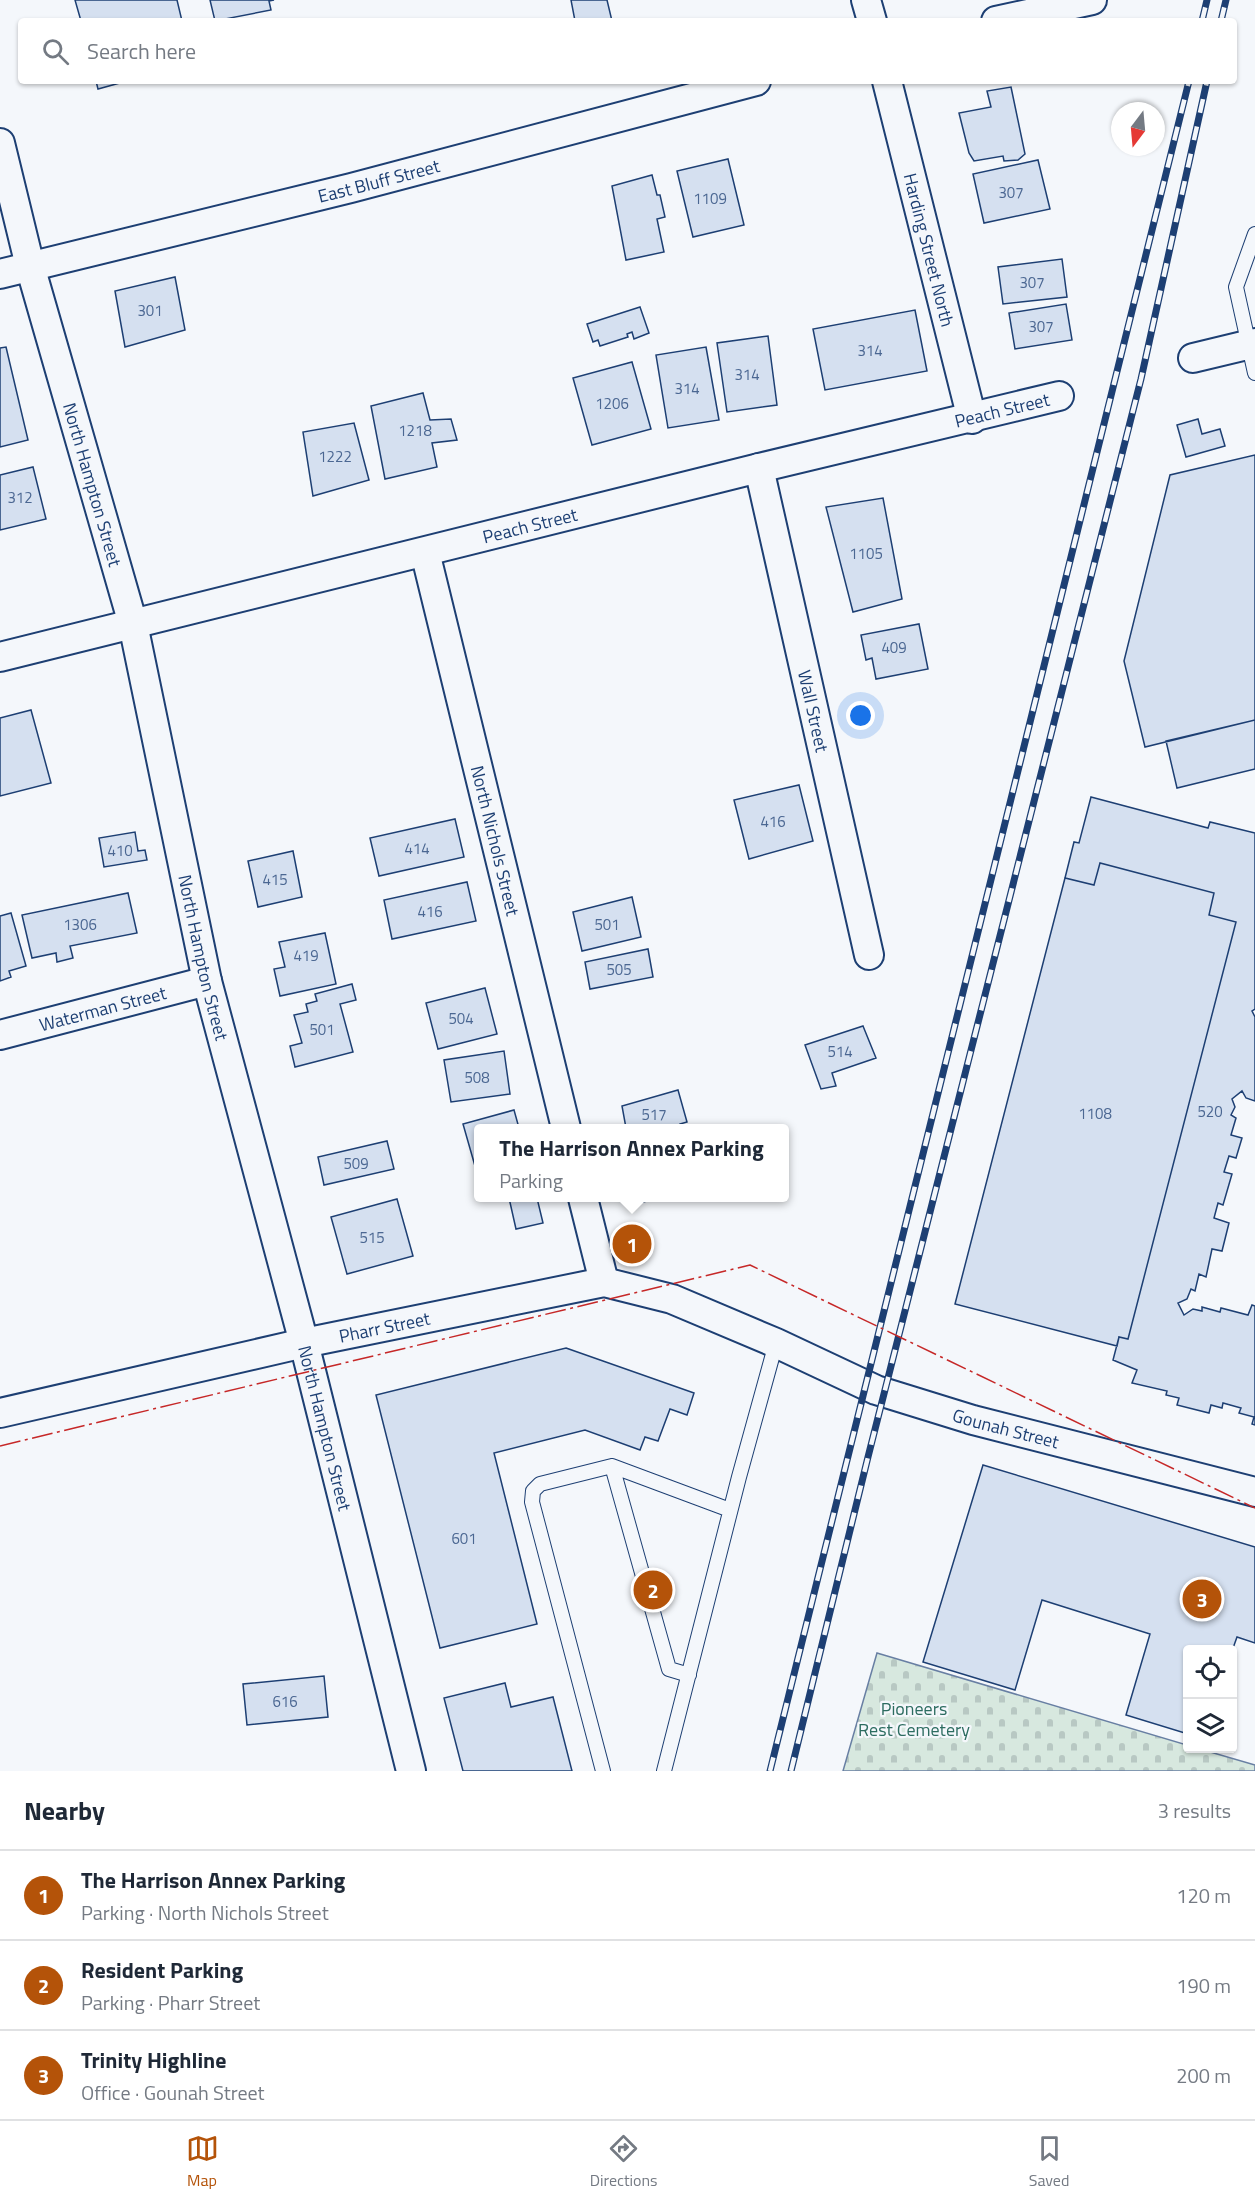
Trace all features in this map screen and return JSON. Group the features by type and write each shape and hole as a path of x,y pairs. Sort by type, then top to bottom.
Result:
{"street":[{"path":"866,0 871,18"},
{"path":"1010,18 1092,0"},
{"name":"East Bluff Street","path":"0,274 351,188 745,84"},
{"name":"Harding Street North","path":"888,84 972,418"},
{"name":"North Hampton Street","path":"0,143 30,266 133,624 207,981 304,1343 411,1771"},
{"path":"1193,358 1252,343"},
{"name":"Peach Street","path":"0,657 759,468 1059,396"},
{"name":"Wall Street","path":"759,468 869,955"},
{"name":"North Nichols Street","path":"425,552 565,1124"},
{"name":"Waterman Street","path":"0,1035 207,981"},
{"path":"584,1202 604,1282"},
{"name":"Pharr Street","path":"0,1413 304,1343 604,1282 672,1299 771,1340"},
{"name":"Gounah Street","path":"771,1340 876,1389 951,1413 1255,1492"}],"lane":[{"path":"1255,234 1236,286 1252,343 1255,373"},
{"path":"664,1771 771,1340"},
{"path":"603,1771 532,1502 533,1491 540,1484 612,1466 730,1510"},
{"path":"612,1466 669,1669 689,1675"}],"green space":[{"name":"Pioneers Rest Cemetery","path":"877,1653 1183,1744 1183,1753 1214,1753 1255,1765 1255,1771 843,1771"}],"building":[{"path":"75,0 177,0 181,18 80,18"},
{"path":"210,0 274,0 269,1 271,10 230,18 214,18"},
{"path":"571,0 607,0 611,18 574,18"},
{"path":"97,84 116,84 98,89"},
{"path":"1011,87 1025,154 1018,160 1004,161 1003,156 974,161 969,153 959,113 991,107 987,91"},
{"path":"728,159 744,225 693,237 677,171"},
{"path":"1038,160 1050,209 984,223 973,174"},
{"path":"652,175 665,217 657,219 664,252 626,260 612,186"},
{"path":"1062,259 1067,297 1003,304 998,267"},
{"path":"175,277 185,330 125,347 115,291"},
{"path":"1066,304 1072,340 1015,349 1009,313"},
{"path":"640,307 649,333 634,339 632,332 627,334 628,337 600,346 598,340 593,342 587,324"},
{"path":"915,310 927,371 825,390 813,329"},
{"path":"768,336 777,405 727,412 717,343"},
{"path":"6,347 28,440 0,447 0,348"},
{"path":"706,347 719,420 668,428 656,355"},
{"path":"632,362 651,429 592,445 573,378"},
{"path":"423,393 430,420 451,419 457,440 432,443 437,467 385,479 371,406"},
{"path":"1198,419 1202,434 1220,429 1225,446 1186,457 1177,425"},
{"path":"354,423 369,480 313,496 303,432"},
{"path":"1255,455 1255,720 1145,747 1124,661 1170,475"},
{"path":"33,467 46,519 0,530 0,475"},
{"path":"883,498 902,599 853,612 826,507"},
{"path":"919,624 928,669 876,679 872,658 866,660 861,635"},
{"path":"31,710 51,783 0,796 0,718"},
{"path":"1255,720 1255,769 1177,788 1166,741"},
{"path":"799,785 813,841 749,859 734,800"},
{"path":"1091,797 1208,828 1210,822 1255,833 1255,1009 1252,1011 1255,1017 1255,1101 1246,1098 1242,1091 1232,1099 1235,1107 1231,1115 1236,1118 1231,1135 1242,1138 1236,1158 1229,1156 1224,1172 1232,1174 1223,1205 1218,1203 1214,1218 1229,1223 1222,1251 1212,1249 1206,1277 1199,1274 1195,1291 1191,1289 1187,1299 1178,1303 1184,1315 1193,1309 1202,1311 1202,1307 1220,1312 1221,1308 1248,1315 1252,1305 1255,1306 1255,1425 1252,1424 1254,1417 1239,1413 1241,1408 1223,1403 1222,1408 1211,1405 1209,1413 1177,1405 1179,1398 1166,1395 1167,1391 1132,1383 1137,1370 1113,1360 1119,1337 1128,1339 1236,922 1209,915 1214,893 1100,863 1094,885 1065,878 1074,842 1079,843"},
{"path":"455,819 464,857 379,876 370,838"},
{"path":"135,832 138,851 145,850 147,860 104,867 99,838"},
{"path":"293,851 302,897 258,907 248,861"},
{"path":"1100,863 1214,893 1209,915 1236,922 1128,1339 1119,1337 1117,1346 955,1304 1065,878 1094,885"},
{"path":"467,882 476,921 392,939 384,900"},
{"path":"128,893 137,933 70,946 73,958 57,962 56,953 32,958 22,915"},
{"path":"632,897 641,937 582,951 573,912"},
{"path":"11,913 26,966 9,971 11,977 0,981 0,916"},
{"path":"325,933 336,984 280,996 274,969 285,967 279,942"},
{"path":"648,949 653,977 590,989 585,962"},
{"path":"352,984 356,1000 340,1004 353,1052 295,1067 290,1046 302,1043 294,1015 308,1012 306,1004 317,1001 315,994"},
{"path":"485,988 497,1034 438,1049 426,1003"},
{"path":"863,1026 876,1058 832,1073 836,1086 821,1089 805,1045"},
{"path":"504,1051 510,1094 451,1102 444,1060"},
{"path":"678,1090 687,1122 625,1124 622,1106"},
{"path":"514,1110 518,1124 474,1124 474,1162 463,1124"},
{"path":"387,1141 394,1169 324,1185 318,1157"},
{"path":"397,1199 413,1256 347,1274 331,1217"},
{"path":"510,1202 538,1202 543,1223 516,1229"},
{"path":"566,1348 694,1393 687,1415 670,1409 658,1441 645,1437 640,1450 585,1430 494,1453 537,1624 440,1648 376,1395"},
{"path":"983,1465 1255,1547 1255,1643 1237,1637 1234,1645 1183,1645 1183,1732 1126,1715 1150,1634 1042,1600 1015,1690 923,1662"},
{"path":"324,1676 328,1717 247,1725 243,1684"},
{"path":"505,1683 511,1707 553,1697 572,1771 463,1771 444,1698"}],"railway":[{"path":"1203,18 1207,0"},
{"path":"1222,18 1226,0"},
{"path":"770,1771 1188,84"},
{"path":"791,1771 868,1457 1141,379 1206,84"}],"power":[{"path":"0,1446 750,1265 1255,1508"}],"place":[{"name":"The Harrison Annex Parking","path":"632,1244"},
{"name":"Resident Parking","path":"653,1590"},
{"name":"Trinity Highline","path":"1202,1599"}]}
